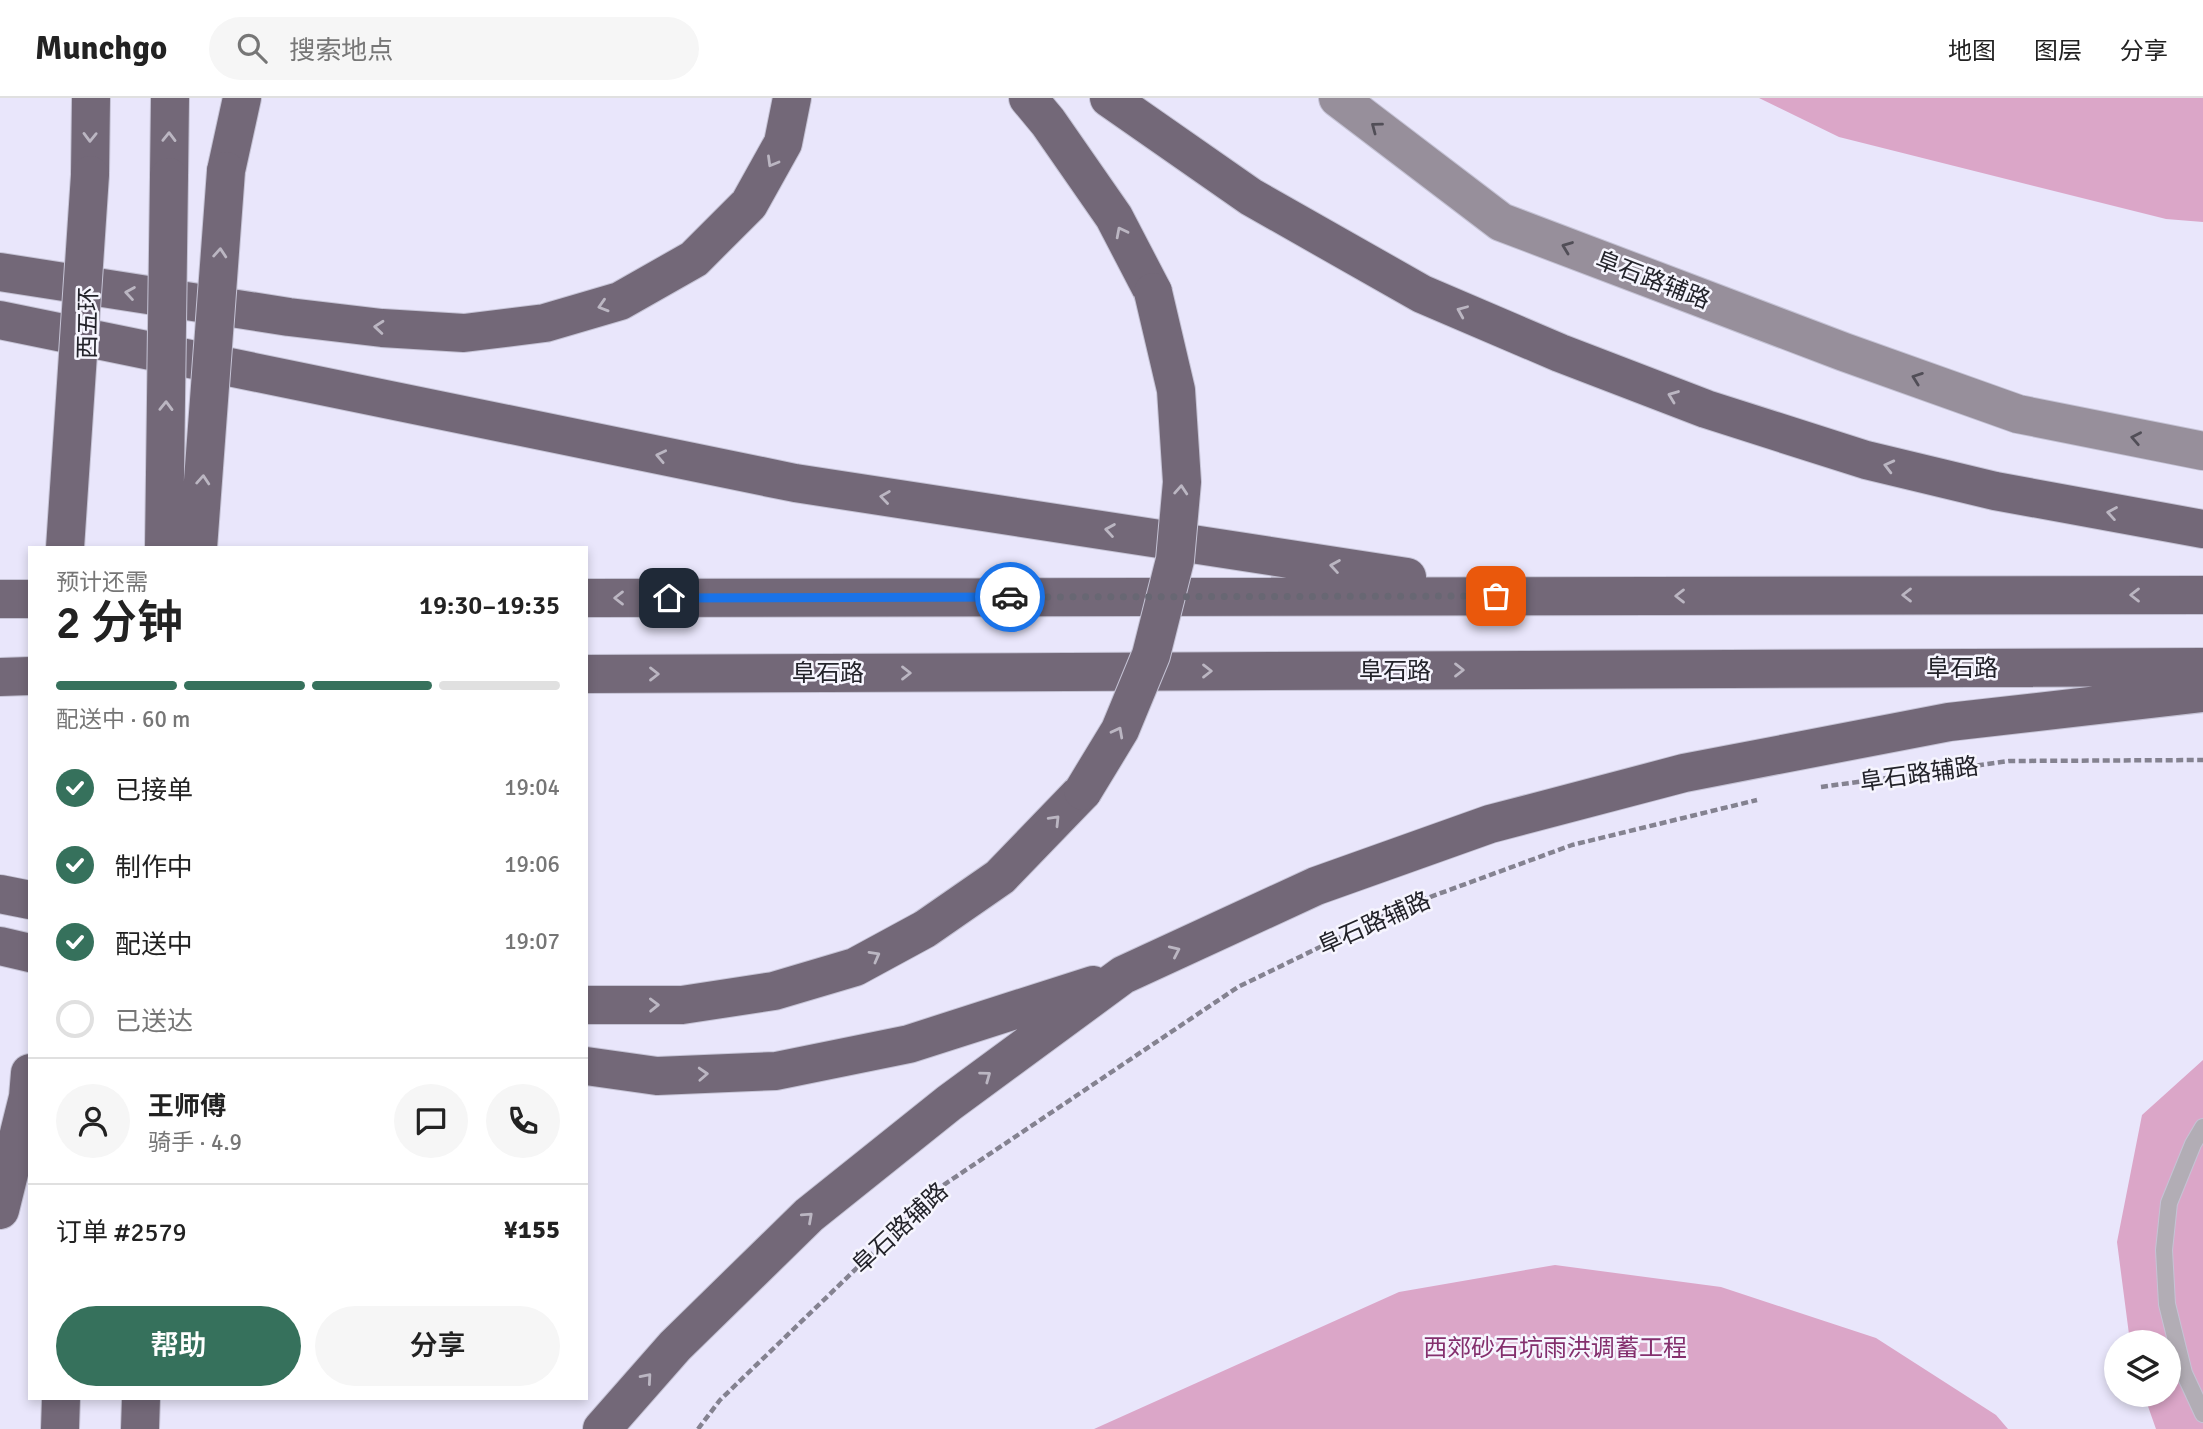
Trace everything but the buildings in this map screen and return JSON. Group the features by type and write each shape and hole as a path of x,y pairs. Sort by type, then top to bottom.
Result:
{"highway":[{"name":"西五环","path":"85,546 91,98"},
{"path":"164,546 170,98"},
{"path":"198,546 226,171 242,98"},
{"path":"0,272 262,313 382,328 464,333 545,323 620,301 694,259 749,204 783,143 792,98"},
{"path":"588,1005 681,1005 774,991 855,967 925,929 1000,877 1083,790 1120,730 1151,655 1175,560 1182,482 1176,390 1153,292 1114,217 1048,122 1028,98"},
{"path":"1109,98 1251,197 1422,294 1560,353 1706,409 1866,460 1995,491 2203,529"},
{"path":"65,546 90,175"},
{"path":"0,320 795,483 1523,596"},
{"path":"588,598 2203,595"},
{"path":"0,599 28,599"},
{"name":"阜石路","path":"588,674 2203,667"},
{"path":"0,677 28,676"},
{"path":"588,1066 657,1076 776,1070 909,1044 1123,975 1317,886 1490,824 1684,773 1949,722 2203,693"},
{"path":"0,894 28,900"},
{"path":"0,946 28,953"},
{"path":"601,1429 675,1346 809,1215 949,1103 1123,975"},
{"path":"0,1210 28,1089"},
{"path":"60,1429 61,1400"},
{"path":"140,1429 141,1400"}],"main road":[{"name":"阜石路辅路","path":"1338,98 1501,222 1831,347 2018,414 2203,451"}],"lane":[{"path":"2203,1127 2193,1144 2169,1203 2164,1250 2167,1304 2184,1373 2203,1414"}],"path":[{"name":"阜石路辅路","path":"1817,788 2009,761 2203,760"},
{"name":"阜石路辅路","path":"698,1429 720,1400 942,1186 1238,986 1399,908 1572,845 1764,798"}],"green space":[{"path":"1759,98 2203,98 2203,222 2166,219 1839,137"},
{"path":"2203,1060 2203,1429 2156,1429 2148,1407 2181,1407 2181,1330 2128,1330 2117,1242 2142,1115"},
{"name":"西郊砂石坑雨洪调蓄工程","path":"1555,1265 1721,1287 1876,1338 1996,1415 2008,1429 1094,1429 1399,1292"}],"way so far":[{"path":"1010,597 1496,596"}],"route":[{"path":"669,598 1010,597"}]}
